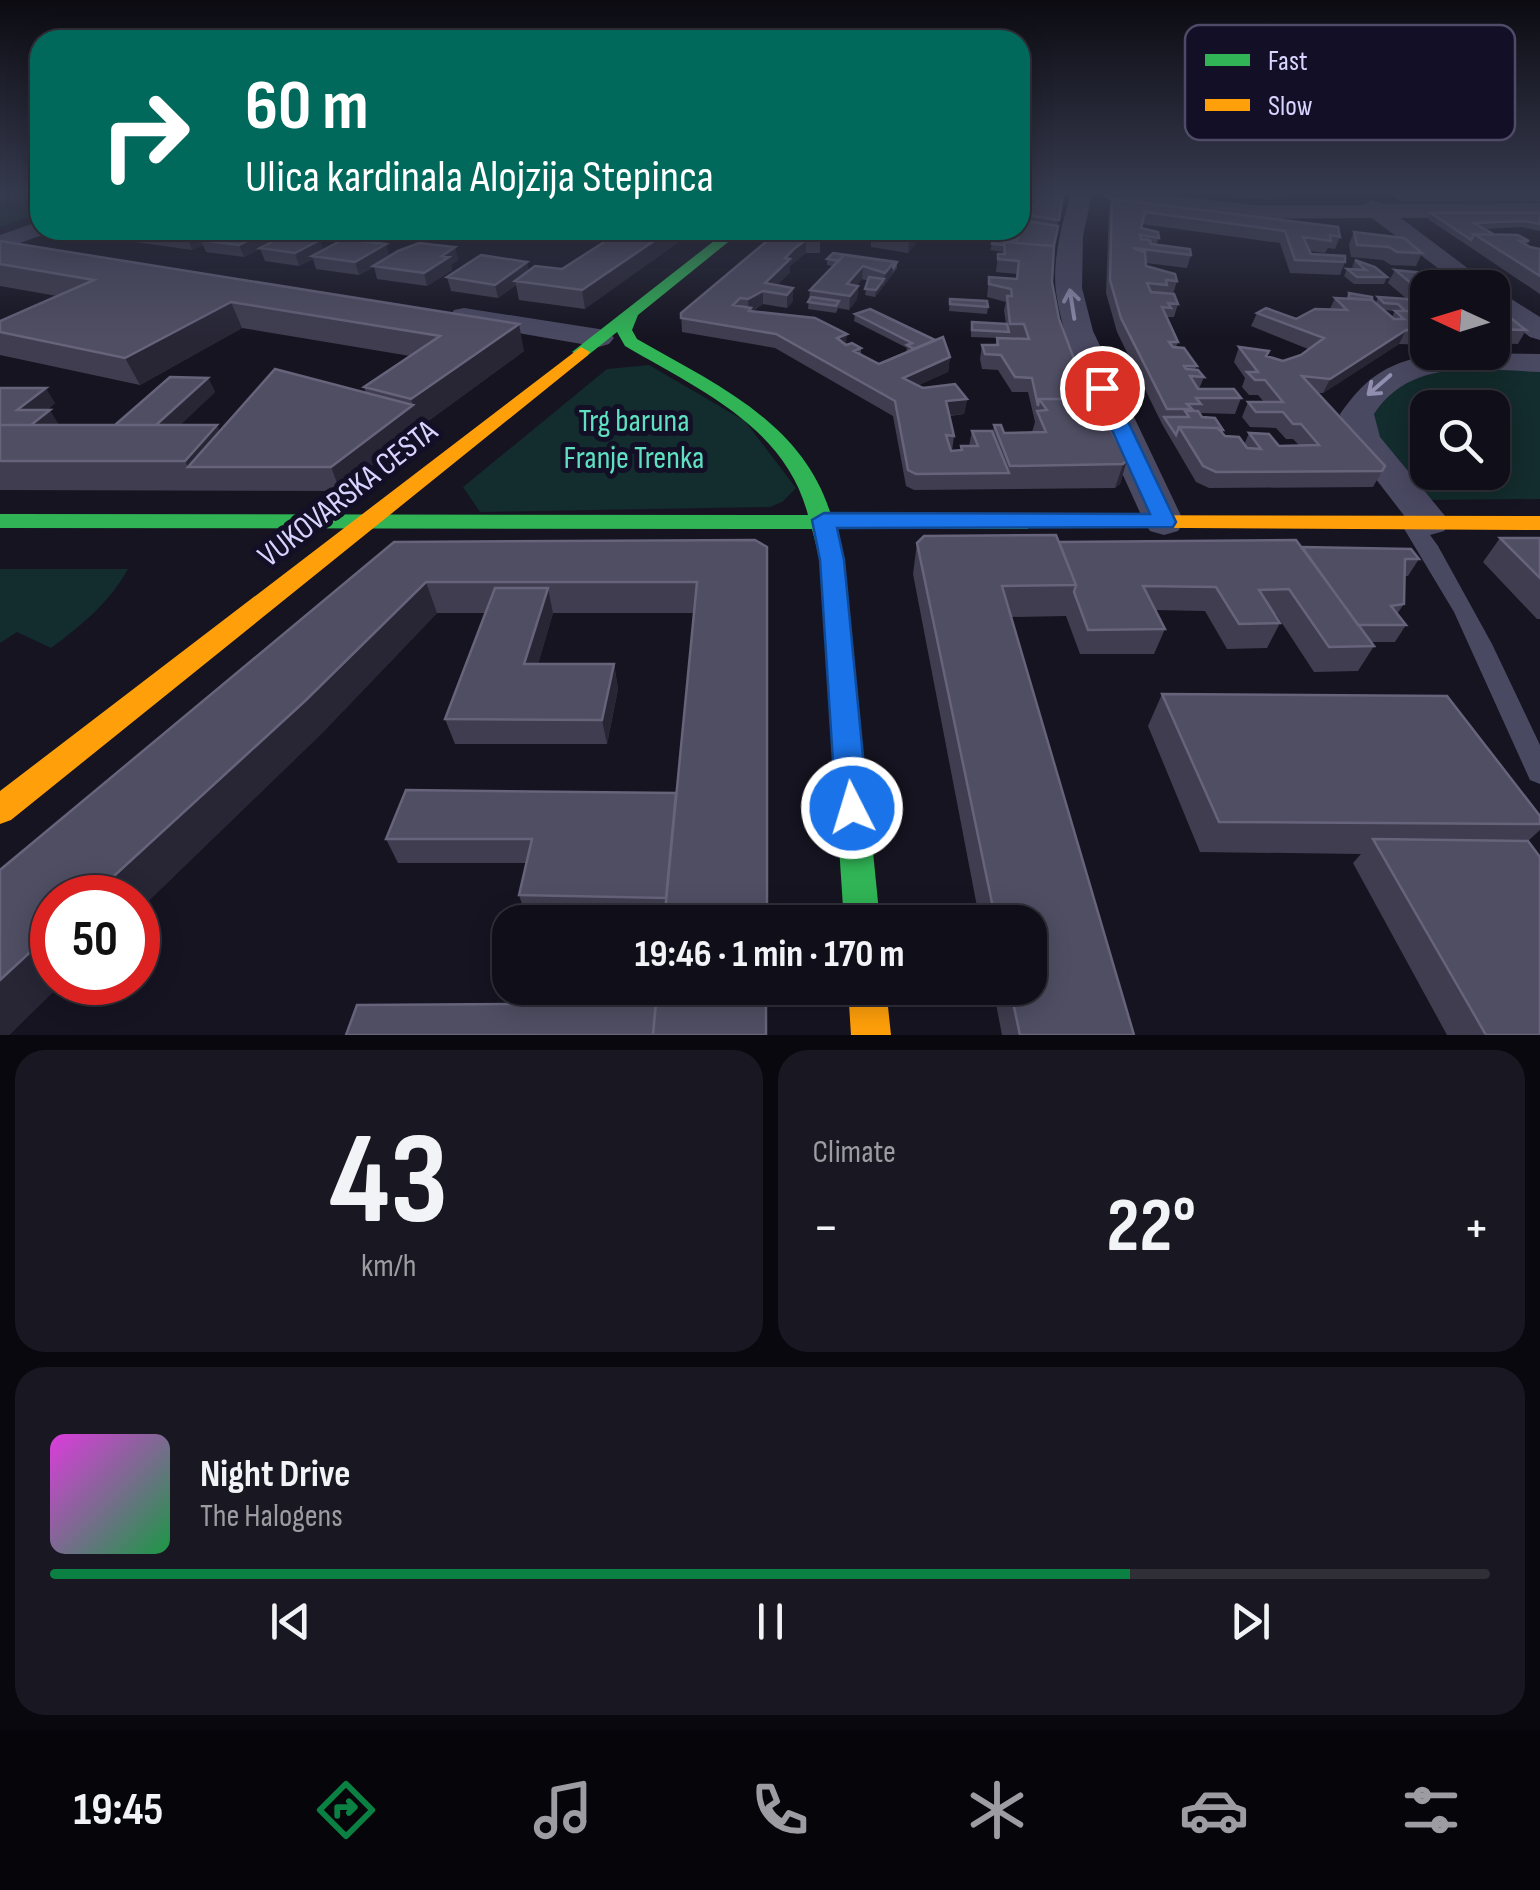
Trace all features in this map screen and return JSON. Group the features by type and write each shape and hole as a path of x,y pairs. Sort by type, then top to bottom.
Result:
{"street":[{"name":"VUKOVARSKA CESTA","path":"0,810 720,242"},
{"path":"1071,242 1072,308 1094,370 1164,522"},
{"path":"1420,242 1457,270"},
{"path":"0,243 60,252"},
{"path":"1510,309 1540,331"},
{"path":"632,311 624,330 631,342 746,408 778,434 804,470 824,520 832,560 861,905"},
{"path":"444,313 598,338"},
{"path":"1420,522 1363,438 1357,414 1366,395 1392,374 1413,365 1540,363"},
{"path":"0,520 1540,523"},
{"path":"868,1005 871,1035"}],"lane":[{"path":"1420,522 1458,592 1515,725 1540,772"}],"green space":[{"name":"Trg baruna Franje Trenka","path":"649,365 745,421 796,488 782,502 770,507 480,512 463,487 607,369"},
{"path":"1540,365 1540,499 1422,500 1415,490 1510,490 1510,390 1410,390 1410,482 1367,419 1378,396 1417,372 1510,370 1510,367"},
{"path":"0,569 128,569 94,613 51,648 17,632 0,643"}],"building":[{"path":"0,242 8,242 519,324 411,399 364,387 440,336 231,302 125,358 0,332 0,321 94,280 0,264"},
{"path":"271,242 316,242 295,253 260,248"},
{"path":"338,242 386,244 355,262 312,256"},
{"path":"604,242 652,242 582,290 515,281 535,266 562,269"},
{"path":"765,242 803,242 765,283 793,288 787,295 763,291 748,299 740,298 733,305 751,308 749,311 815,318 847,334 837,338 861,348 854,351 879,364 943,337 950,357 903,378 923,388 955,384 967,399 946,401 954,436 946,435 951,451 962,450 961,446 978,446 972,431 992,431 1009,473 916,474 908,470 895,401 776,334 681,318 681,313"},
{"path":"1004,242 1054,246 1052,282 1059,319 1089,399 1039,399 1038,406 1032,378 1015,377 1001,355 985,354 982,345 998,345 997,338 1029,339 1024,324 1010,324 1007,296 1012,296 1011,289 989,284 989,277 1017,279 1019,261 998,259 998,254 1005,254"},
{"path":"1008,242 1055,242 1054,246"},
{"path":"1111,242 1151,242 1190,249 1191,255 1133,248 1145,252 1146,266 1175,274 1177,281 1166,280 1167,285 1147,283 1151,292 1174,294 1178,304 1162,307 1178,342 1169,342 1173,347 1184,348 1197,366 1184,366 1186,369 1198,370 1204,377 1190,376 1198,389 1234,389 1241,398 1196,398 1201,404 1187,404 1192,409 1167,409 1121,318 1110,280"},
{"path":"1289,242 1305,242 1311,254 1345,256 1345,262 1295,260"},
{"path":"1409,242 1422,253 1397,252 1389,247 1357,245"},
{"path":"1487,242 1522,242 1540,249 1540,276"},
{"path":"419,243 455,247 442,256 449,257 424,273 373,266 398,251"},
{"path":"833,253 897,262 893,269 894,262 844,255 839,261 827,259"},
{"path":"481,255 527,262 495,285 447,277"},
{"path":"844,255 894,262 885,273 863,266 847,284 858,286 850,296 810,290"},
{"path":"1355,260 1375,267 1387,277 1357,277 1347,269 1366,270"},
{"path":"1395,270 1410,272 1410,282"},
{"path":"869,277 884,279 876,290 865,289"},
{"path":"1349,293 1372,297 1372,300 1349,298"},
{"path":"811,297 839,301 836,306 808,302"},
{"path":"1378,297 1407,299 1410,311 1398,304 1384,303"},
{"path":"1335,298 1372,300 1394,319 1404,319 1395,311 1410,311 1410,330 1330,379 1302,376 1385,466 1382,471 1216,472 1203,466 1179,427 1218,428 1225,436 1239,437 1247,448 1261,449 1249,433 1269,434 1279,446 1319,445 1301,424 1293,424 1283,412 1256,412 1248,402 1283,402 1265,380 1255,380 1247,372 1258,372 1239,347 1269,351 1266,356 1283,361 1301,355 1324,338 1257,313 1266,308 1296,319 1315,309 1347,310"},
{"path":"950,299 987,301 988,307 950,304"},
{"path":"870,309 935,340 914,349 907,345 912,343 855,314"},
{"path":"1510,317 1526,330 1510,330"},
{"path":"972,322 1007,324 1009,332 972,330"},
{"path":"275,369 413,405 331,467 188,467"},
{"path":"170,377 208,378 156,425 115,425"},
{"path":"0,388 46,388 17,410 50,410 31,425 0,425"},
{"path":"1039,399 1094,399 1127,460 1123,464 1010,466 994,425 1001,425 1004,433 1046,432 1037,411 1047,410"},
{"path":"1185,411 1215,418 1223,430 1179,427 1176,435 1164,417 1189,417"},
{"path":"0,425 217,425 185,461 0,461"},
{"path":"1056,535 1076,585 1002,586 1134,1035 1020,1035 1014,1005 1047,1005 1047,905 992,905 917,543 924,536"},
{"path":"1500,538 1540,538 1540,578"},
{"path":"755,540 767,547 767,905 666,905 697,582 426,582 305,701 115,875 30,875 30,952 0,980 0,870 394,542"},
{"path":"1296,540 1374,646 1329,647 1289,589 1259,590 1280,623 1239,624 1216,587 1143,586 1165,629 1088,630 1059,542"},
{"path":"1302,547 1411,549 1419,559 1405,559 1404,604 1391,606 1406,625 1358,625"},
{"path":"495,588 548,588 524,664 614,664 602,720 445,719"},
{"path":"1162,694 1447,696 1540,816 1540,824 1219,822"},
{"path":"406,790 676,793 666,898 519,895 532,839 386,839"},
{"path":"1373,839 1528,841 1540,857 1540,1035 1486,1035"},
{"path":"357,1005 656,1005 653,1035 346,1035"},
{"path":"656,1005 766,1005 766,1035 653,1035"}],"traffic: fast":[{"path":"581,352 720,242"},
{"path":"632,311 624,330 631,342 752,414 790,452 815,499 832,560 861,905"},
{"path":"0,521 1027,522"}],"traffic: slow":[{"path":"0,810 581,352"},
{"path":"1027,522 1540,523"},
{"path":"868,1005 871,1035"}],"route":[{"path":"852,808 832,560 824,520 1164,522 1102,388"}]}
